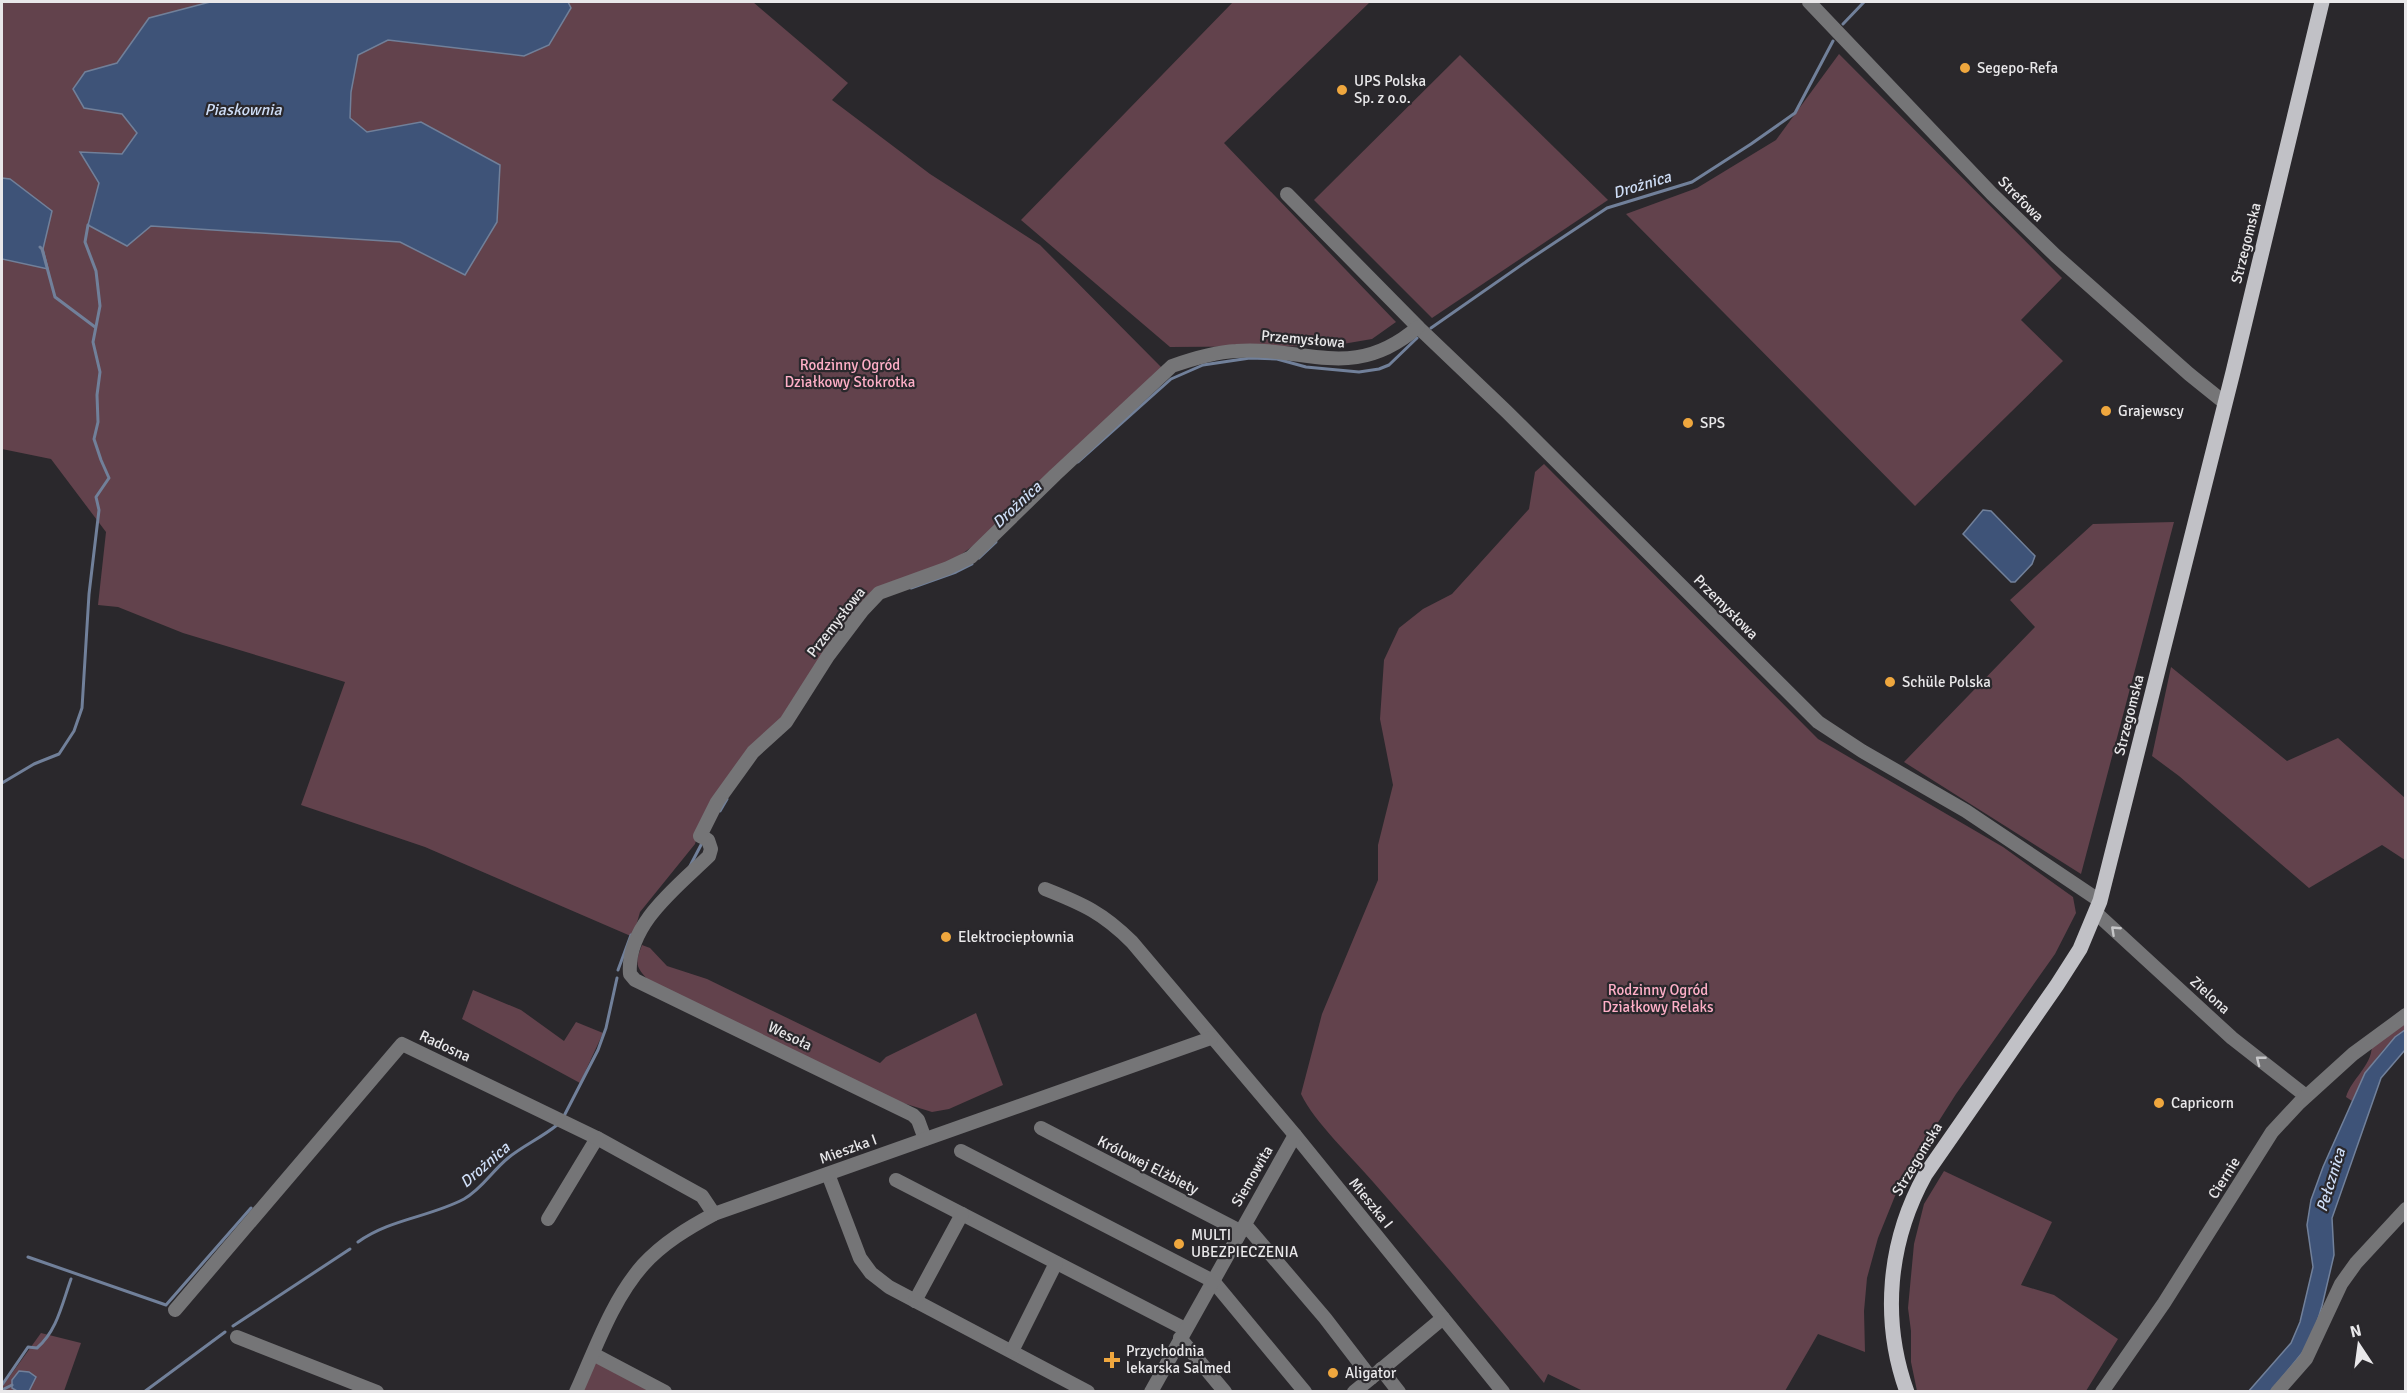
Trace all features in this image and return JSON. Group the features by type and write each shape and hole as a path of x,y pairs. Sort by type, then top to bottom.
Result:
{"main road":[{"name":"Strzegomska","path":"1907,1392 1896,1351 1891,1304 1895,1255 1908,1209 1935,1158 2058,985 2080,949 2098,907 2225,403 2322,2"}],"street":[{"name":"Strefowa","path":"1809,2 1992,194 2056,256 2183,369 2225,403"},
{"path":"1287,194 1418,327"},
{"name":"Przemysłowa","path":"630,974 631,951 645,921 709,856 710,844 708,840 700,836 717,802 753,752 786,722 828,656 862,611 879,593 948,568 971,557 1172,366 1193,359 1235,351 1334,360 1355,359 1391,345 1418,327 1507,412 1818,722 1862,751 1966,811 2098,907"},
{"name":"Mieszka I","path":"1045,888 1089,907 1112,921 1132,942 1295,1135 1503,1392"},
{"name":"Zielona","path":"2098,907 2232,1038 2306,1096"},
{"name":"Wesoła","path":"630,974 635,980 913,1115 918,1120 925,1139"},
{"name":"Ciernie","path":"2103,1390 2164,1303 2272,1132 2306,1096 2354,1054 2406,1015"},
{"name":"Mieszka I","path":"576,1392 620,1299 644,1265 673,1238 714,1214 1211,1038"},
{"name":"Radosna","path":"175,1310 402,1044 597,1138 702,1196 714,1214"},
{"name":"Królowej Elżbiety","path":"1041,1128 1240,1231 1249,1229 1376,1374 1399,1392"},
{"name":"Siemowita","path":"1151,1392 1295,1135"},
{"path":"548,1219 597,1138"},
{"path":"961,1150 1213,1281 1305,1392"},
{"path":"828,1174 860,1258 871,1273 889,1287 1088,1392"},
{"path":"896,1180 1056,1263 1182,1334 1225,1392"},
{"path":"2277,1392 2306,1359 2341,1284 2356,1263 2406,1209"},
{"path":"915,1301 962,1214"},
{"path":"1012,1352 1056,1263"},
{"path":"1354,1392 1443,1318"},
{"path":"237,1337 376,1392"},
{"path":"593,1354 665,1392"}],"green space":[{"name":"Rodzinny Ogród Działkowy Stokrotka","path":"2,2 753,2 848,83 832,100 930,174 1040,245 1163,369 987,536 952,561 876,588 700,827 695,844 640,912 633,937 425,847 301,805 345,682 183,633 118,607 98,605 106,532 51,459 2,449"},
{"path":"1233,2 1370,2 1224,143 1396,322 1372,339 1331,346 1170,347 1021,220"},
{"path":"1839,54 2062,278 2021,320 2063,361 1915,506 1626,214 1697,188 1776,140"},
{"path":"1460,55 1608,200 1432,318 1314,200"},
{"name":"Rodzinny Ogród Działkowy Relaks","path":"1544,464 1818,739 2003,847 2073,897 2076,913 2055,954 1956,1094 1911,1165 1895,1196 1878,1238 1867,1278 1864,1311 1865,1352 1818,1334 1785,1391 1583,1391 1548,1374 1544,1383 1481,1307 1324,1128 1301,1094 1322,1014 1378,880 1378,845 1393,785 1380,719 1384,660 1399,628 1423,609 1452,594 1529,509 1535,472"},
{"path":"2174,522 2081,874 1904,762 2035,627 2010,600 2093,524"},
{"path":"2171,667 2287,761 2338,738 2405,798 2405,860 2382,845 2309,888 2179,776 2152,756"},
{"path":"642,945 650,948 667,966 707,979 880,1063 886,1057 976,1013 1003,1085 949,1109 932,1112 877,1095 651,983 642,973 637,962"},
{"path":"473,990 521,1010 564,1041 576,1022 603,1033 580,1083 462,1019"},
{"path":"2405,1022 2405,1030 2374,1062 2352,1101 2346,1097 2365,1066 2372,1046"},
{"path":"1944,1171 2052,1222 2021,1285 2054,1295 2118,1339 2086,1391 1917,1391 1911,1362 1908,1308 1914,1244 1924,1204"},
{"path":"41,1333 81,1343 64,1391 2,1391 2,1387"},
{"path":"593,1354 667,1392 576,1392"}],"water":[{"name":"Piaskownia","path":"210,2 568,2 571,8 549,45 524,56 388,40 358,55 351,92 350,118 367,132 421,122 500,165 497,222 465,275 400,242 151,226 127,246 88,225 99,183 80,152 122,154 137,133 122,114 84,108 73,89 85,72 117,63 149,18"},
{"path":"2,178 10,179 52,211 43,249 48,269 2,259"},
{"path":"1983,510 1991,511 2035,556 2032,564 2015,582 2011,582 1963,534"},
{"name":"Pełcznica","path":"2405,1030 2405,1050 2381,1078 2332,1218 2334,1255 2311,1342 2271,1391 2248,1392 2291,1343 2300,1322 2313,1267 2307,1225 2311,1200 2323,1167 2365,1073 2395,1037"},
{"path":"19,1371 29,1372 36,1377 29,1391 17,1391 12,1388 12,1380"}],"waterway":[{"name":"Drożnica","path":"1843,24 1864,2"},
{"name":"Drożnica","path":"1431,328 1607,208 1692,182 1795,113 1833,41"},
{"path":"2,783 34,764 59,754 74,731 82,708 89,594 99,510 96,497 109,478 94,439 98,422 97,395 100,372 93,342 100,306 96,271 85,242 88,225"},
{"path":"40,247 55,297 95,327"},
{"name":"Drożnica","path":"1078,462 1171,379 1203,365 1250,358 1277,359 1306,367 1359,372 1389,365 1417,338"},
{"name":"Drożnica","path":"979,558 996,542"},
{"name":"Drożnica","path":"911,588 972,564"},
{"name":"Drożnica","path":"720,811 727,799"},
{"name":"Drożnica","path":"690,866 702,843"},
{"name":"Drożnica","path":"618,970 631,935"},
{"name":"Drożnica","path":"564,1116 598,1050 606,1028 617,978"},
{"name":"Drożnica","path":"358,1242 383,1228 464,1199 508,1158 557,1125"},
{"path":"28,1257 166,1305 251,1208"},
{"name":"Drożnica","path":"233,1326 350,1249"},
{"path":"2,1385 28,1347 37,1348 49,1334 71,1279"},
{"name":"Drożnica","path":"144,1392 225,1332"},
{"path":"2,1390 12,1385"}],"place":[{"name":"Segepo-Refa","path":"1965,68"},
{"name":"UPS Polska Sp. z o.o.","path":"1342,90"},
{"name":"Grajewscy","path":"2106,411"},
{"name":"SPS","path":"1688,423"},
{"name":"Schüle Polska","path":"1890,682"},
{"name":"Elektrociepłownia","path":"946,937"},
{"name":"Capricorn","path":"2159,1103"},
{"name":"MULTI UBEZPIECZENIA","path":"1179,1244"},
{"name":"Przychodnia lekarska Salmed","path":"1112,1360"},
{"name":"Aligator","path":"1333,1373"}]}
